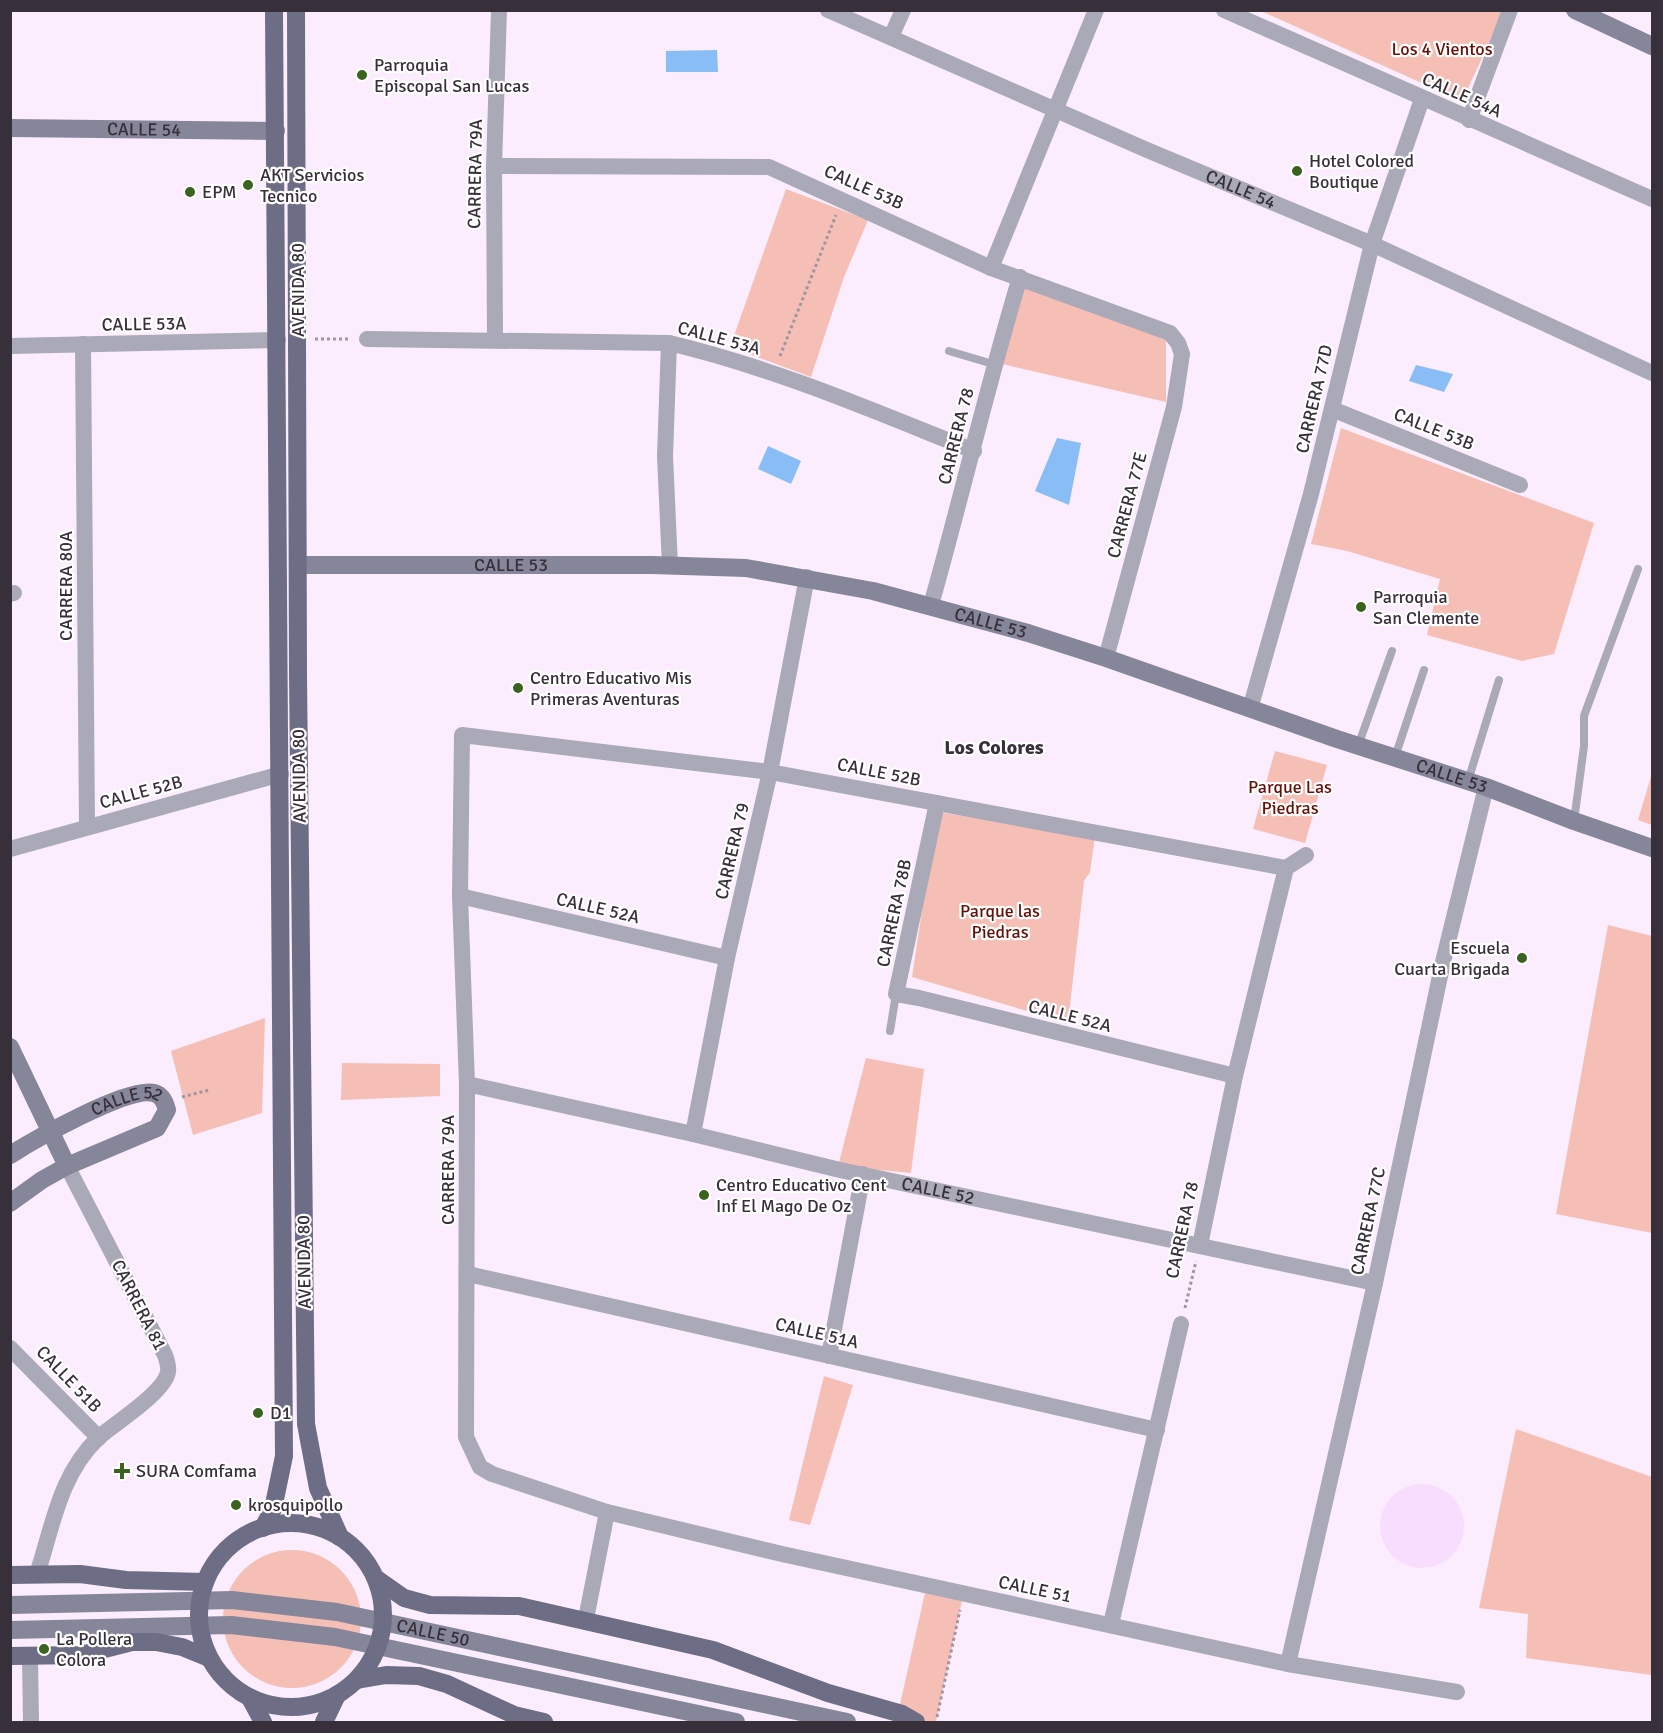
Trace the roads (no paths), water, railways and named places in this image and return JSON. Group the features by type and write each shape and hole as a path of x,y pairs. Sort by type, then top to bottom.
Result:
{"main road":[{"name":"AVENIDA 80","path":"263,1528 273,1509 284,1456 274,10"},
{"name":"AVENIDA 80","path":"296,10 298,565 306,1424 313,1468 340,1537"},
{"path":"289,1523 315,1526 340,1537 361,1556 377,1580 384,1615 377,1650 357,1680 337,1695 316,1704 294,1707 272,1705 250,1698 234,1688 209,1658 200,1633 199,1607 205,1582 214,1564 228,1548 244,1536 263,1528 289,1523"},
{"path":"10,1575 80,1574 126,1580 205,1582"},
{"path":"377,1580 405,1598 430,1605 519,1606 586,1619 713,1650 819,1690 902,1714 916,1722"},
{"path":"10,1656 81,1655 132,1642 156,1642 182,1647 209,1658"},
{"path":"357,1680 386,1674 419,1676 447,1684 514,1715 544,1722"},
{"path":"324,1722 337,1695"},
{"path":"250,1698 263,1722"}],"street":[{"name":"CARRERA 79A","path":"495,339 494,166 499,10"},
{"name":"CALLE 54","path":"828,10 1057,111 1372,244 1653,373"},
{"path":"891,38 903,10"},
{"path":"991,268 1057,111 1096,10"},
{"name":"CALLE 54A","path":"1224,10 1469,120 1653,199"},
{"path":"1469,120 1510,10"},
{"path":"1575,10 1653,46"},
{"name":"CARRERA 77D","path":"1250,709 1311,494 1372,244 1422,99"},
{"name":"CALLE 54","path":"10,128 276,131"},
{"name":"CALLE 53B","path":"494,166 755,165 769,167 991,268 1170,333 1180,349 1181,361"},
{"name":"CARRERA 78","path":"931,605 974,451 993,364 1020,277"},
{"name":"CALLE 53A","path":"367,339 669,343 717,354 773,373 974,451"},
{"name":"CALLE 53A","path":"10,346 278,340"},
{"path":"669,343 665,456 670,566"},
{"name":"CARRERA 80A","path":"83,344 87,826"},
{"name":"CARRERA 77E","path":"1106,658 1174,407 1181,361"},
{"name":"CALLE 53B","path":"1332,409 1520,485"},
{"name":"CALLE 53","path":"298,565 670,566 746,568 807,577 931,605 1106,658 1358,746 1486,787 1574,822 1653,848"},
{"name":"CARRERA 79","path":"693,1134 727,958 771,772 807,577"},
{"name":"CARRERA 79A","path":"462,735 460,896 467,1084 466,1437 480,1467 492,1474 607,1512"},
{"name":"CALLE 52B","path":"462,735 771,772 1286,868"},
{"name":"CALLE 52B","path":"10,849 281,774"},
{"name":"CARRERA 77C","path":"1288,1664 1375,1283 1443,962 1486,787"},
{"name":"CARRERA 78B","path":"896,994 937,803"},
{"path":"1286,868 1306,855"},
{"name":"CARRERA 78","path":"1200,1245 1235,1076 1286,868"},
{"name":"CALLE 52A","path":"460,896 727,958"},
{"name":"CALLE 52A","path":"896,994 1235,1076"},
{"name":"CARRERA 81","path":"10,1047 67,1166 168,1363 168,1372 161,1385 86,1450 62,1491 37,1574"},
{"name":"CALLE 52","path":"467,1084 863,1174 1375,1283"},
{"name":"CALLE 52","path":"10,1155 51,1130 134,1096 150,1092 164,1100 166,1113 157,1128 67,1166 42,1180 10,1203"},
{"path":"829,1356 863,1174"},
{"name":"CALLE 51A","path":"468,1274 1157,1430"},
{"path":"1111,1624 1181,1324"},
{"name":"CALLE 51B","path":"10,1348 99,1438"},
{"path":"586,1619 607,1512"},
{"name":"CALLE 51","path":"607,1512 964,1594 1288,1664 1456,1692"},
{"name":"CALLE 50","path":"10,1605 232,1600 286,1604 337,1612 848,1722"},
{"name":"CALLE 50","path":"10,1630 157,1625 231,1625 284,1630 335,1637 736,1722"},
{"path":"30,1656 31,1722"}],"lane":[{"path":"949,351 993,364"},
{"path":"1574,822 1584,746 1584,716 1638,569"},
{"path":"1358,746 1392,651"},
{"path":"1395,757 1424,670"},
{"path":"1468,781 1499,680"},
{"name":"CARRERA 78B","path":"890,1031 896,994"}],"water":[{"path":"717,50 718,72 666,72 666,51"},
{"path":"1416,365 1453,374 1444,392 1409,381"},
{"path":"1057,438 1081,443 1069,505 1035,491"},
{"path":"768,446 801,461 791,484 758,469"}],"place":[{"name":"Parroquia Episcopal San Lucas","path":"362,75"},
{"name":"Hotel Colored Boutique","path":"1297,171"},
{"name":"AKT Servicios Tecnico","path":"248,185"},
{"name":"EPM","path":"190,192"},
{"name":"Parroquia San Clemente","path":"1361,607"},
{"name":"Centro Educativo Mis Primeras Aventuras","path":"518,688"},
{"name":"Escuela Cuarta Brigada","path":"1522,958"},
{"name":"Centro Educativo Cent Inf El Mago De Oz","path":"704,1195"},
{"name":"D1","path":"258,1413"},
{"name":"SURA Comfama","path":"122,1471"},
{"name":"krosquipollo","path":"236,1505"},
{"name":"La Pollera Colora","path":"44,1649"}],"district":[{"name":"Los Colores","path":"994,747"}],"park label":[{"name":"Los 4 Vientos","path":"1442,49"},
{"name":"Parque Las Piedras","path":"1290,797"},
{"name":"Parque las Piedras","path":"1000,921"}]}
